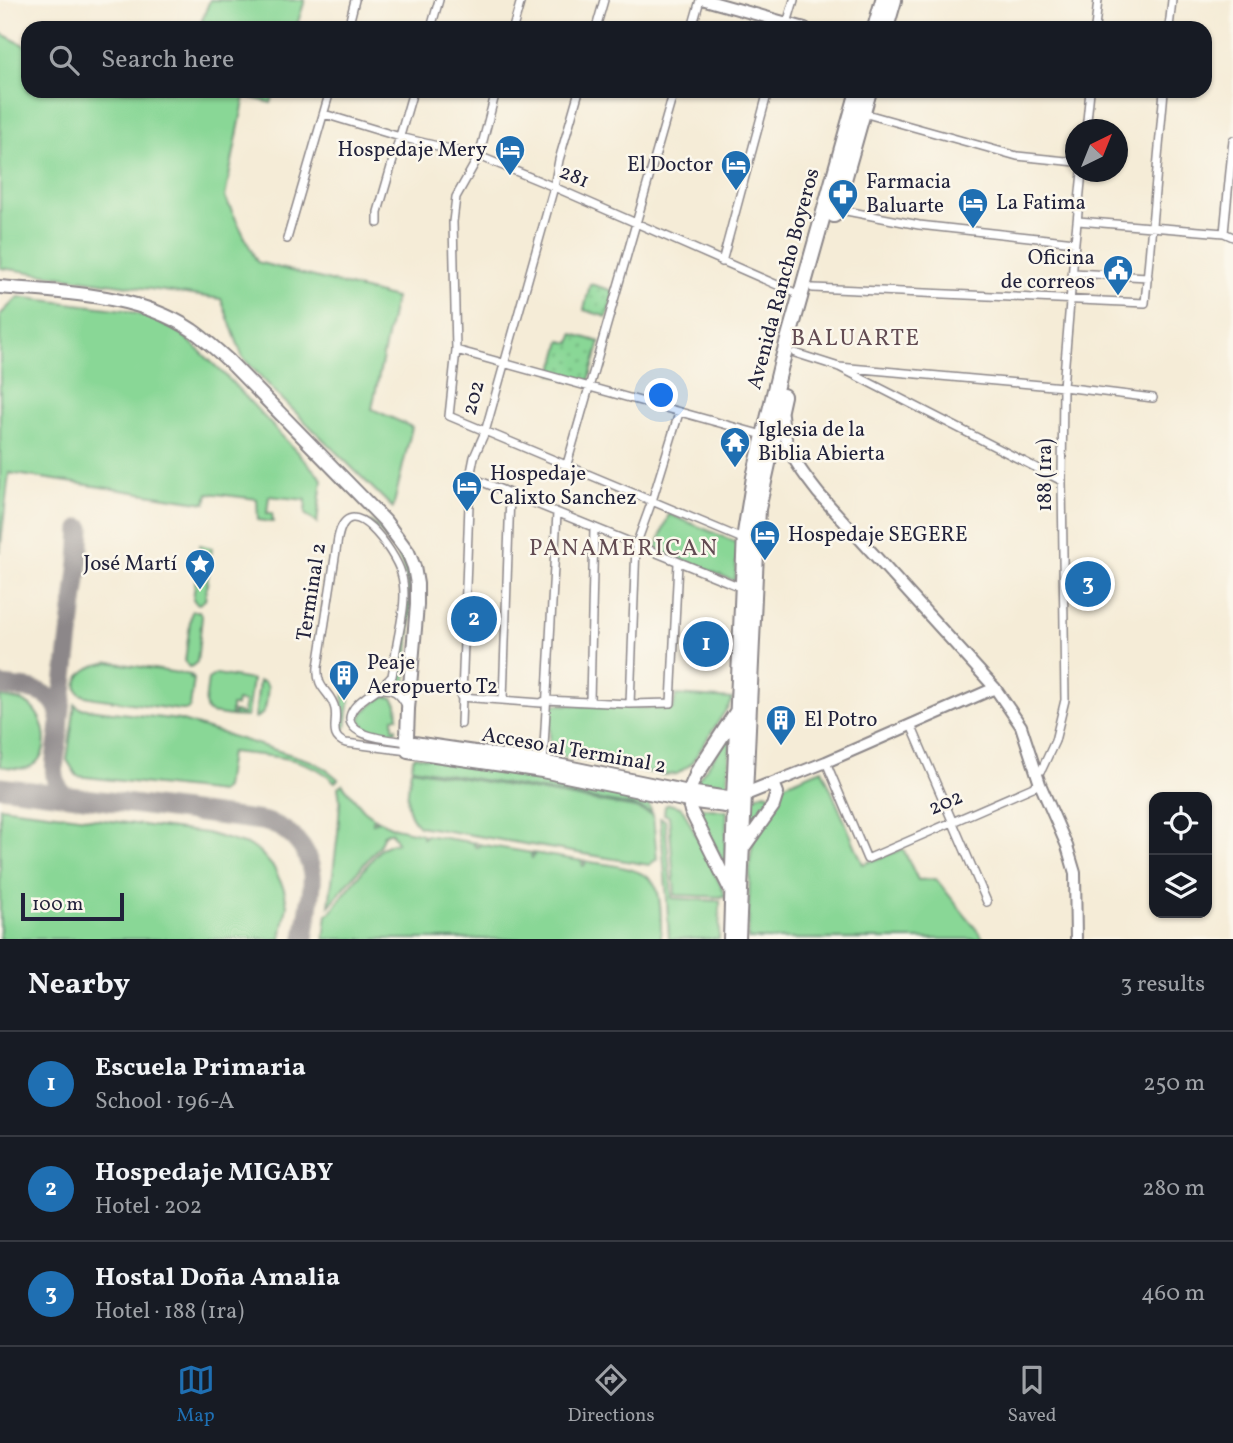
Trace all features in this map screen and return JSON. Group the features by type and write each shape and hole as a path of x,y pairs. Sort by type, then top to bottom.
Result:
{"highway":[{"path":"877,21 883,0"},
{"path":"888,21 894,0"},
{"name":"Avenida Rancho Boyeros","path":"738,800 758,509 807,292 856,98"},
{"name":"Avenida Rancho Boyeros","path":"738,800 738,711 748,509 763,435 836,209 867,98"},
{"path":"697,773 738,711"}],"main road":[{"path":"0,286 106,297 168,317 191,329 211,344 385,521 408,552 417,584 408,747"},
{"name":"Acceso al Terminal 2","path":"408,747 672,788 689,796"},
{"name":"Acceso al Terminal 2","path":"543,766 689,796 738,800"},
{"path":"672,788 697,773"},
{"path":"697,773 689,796 691,811 724,875 731,898"},
{"path":"738,800 772,788 776,797 773,806 742,848"},
{"name":"Avenida Rancho Boyeros","path":"738,800 742,848 739,939"},
{"name":"Avenida Rancho Boyeros","path":"730,939 738,800"}],"street":[{"path":"350,21 355,0"},
{"path":"433,21 439,0"},
{"path":"515,21 521,0"},
{"path":"598,21 604,0"},
{"path":"694,21 702,0 773,21"},
{"path":"787,21 794,0"},
{"path":"1096,21 1098,0"},
{"path":"1170,21 1172,0"},
{"path":"287,239 328,98"},
{"path":"378,223 378,212 411,98"},
{"path":"494,98 479,156 456,197 453,222 456,350 449,416 746,540"},
{"name":"202","path":"461,724 470,477 474,457 485,432 577,98"},
{"path":"567,464 672,98"},
{"path":"722,262 766,98"},
{"path":"1087,119 1089,98"},
{"path":"807,292 1145,303 1163,98"},
{"path":"863,113 1017,156 1065,161"},
{"name":"281","path":"324,114 400,137 479,156 722,262 807,292"},
{"path":"1224,233 1229,222 1233,140"},
{"name":"188 (1ra)","path":"1038,779 1055,741 1065,700 1063,387 1081,182"},
{"path":"836,209 919,225 1075,242"},
{"path":"1078,221 1224,233 1233,237"},
{"path":"1073,272 1148,278"},
{"path":"456,350 763,435"},
{"path":"794,353 839,368 1062,481"},
{"path":"839,368 1063,387 1153,398"},
{"path":"781,405 785,440 803,473 995,688 1021,726 1038,779 1067,846 1075,873 1076,939"},
{"path":"630,704 635,545 652,501 679,413"},
{"path":"470,477 743,588"},
{"path":"503,700 510,494"},
{"path":"543,766 557,513"},
{"name":"Terminal 2","path":"352,518 366,523 379,536 396,559 403,583 402,615 392,676 354,708 351,716 353,726 365,736 408,747 339,741 335,736 334,704 318,682 339,533 344,523 352,518"},
{"path":"590,701 594,528"},
{"path":"461,697 541,703 546,700 671,703 678,563"},
{"path":"772,788 786,778 995,688"},
{"path":"376,690 394,690 408,709"},
{"path":"911,724 987,902"},
{"name":"202","path":"827,762 867,859 1038,779"}],"green space":[{"path":"210,0 305,0 298,21 202,21"},
{"path":"0,33 21,44 21,98 245,98 225,197 257,262 395,298 372,409 412,427 393,508 243,358 221,299 0,268"},
{"path":"252,98 273,98 271,103"},
{"path":"590,284 614,291 607,317 584,310"},
{"path":"18,297 125,310 156,320 181,333 228,378 322,479 317,523 305,514 306,500 269,496 267,513 272,513 273,522 258,520 257,499 208,493 206,503 9,473 0,552 0,315"},
{"path":"573,334 600,342 588,384 552,374 561,341 571,343"},
{"path":"669,514 738,543 735,581 656,549"},
{"path":"370,521 395,543 407,567 410,581 411,611 405,694 399,687 391,684 398,676 403,647 407,614 406,583 398,556"},
{"path":"200,545 212,548 205,600 199,604 193,599"},
{"path":"193,611 199,611 202,617 197,662 189,667 185,662"},
{"path":"110,662 191,675 190,678 194,679 190,707 180,710 95,698 79,693 76,686 83,673 93,666"},
{"path":"216,674 252,680 247,717 233,716 234,712 243,714 244,702 237,701 236,706 231,706 231,716 207,711 205,703 208,679"},
{"path":"259,681 268,687 264,710 255,718"},
{"path":"346,692 350,697 346,728 342,730 339,726"},
{"path":"676,695 733,699 691,764 677,774 664,775 549,754 551,704 673,709"},
{"path":"384,696 393,698 397,704 398,717 393,718 393,728 396,728 396,731 386,733 366,727 360,719 363,712"},
{"path":"0,697 19,700 30,706 42,724 42,755 36,763 27,768 0,766"},
{"path":"75,704 79,708 179,720 311,761 338,779 335,782 312,766 286,758 230,752 225,788 220,792 77,776 67,760"},
{"path":"731,734 727,790 699,786 698,779"},
{"path":"415,756 555,777 643,795 652,813 635,806 412,768"},
{"path":"412,769 635,808 653,815 657,859 649,865 419,826 408,807"},
{"path":"822,769 863,864 903,849 918,880 936,879 984,939 748,939 753,842 785,784"},
{"path":"342,784 364,810 375,818 373,823 376,819 395,828 422,834 423,838 426,835 476,843 476,847 478,844 532,853 532,858 533,853 583,861 583,866 585,861 623,867 642,874 650,879 657,890 661,911 661,939 324,939 327,914 381,848 397,842 391,832 384,834 379,846 329,906 338,833 338,787"},
{"path":"765,792 770,794 771,802 748,832 752,798"},
{"path":"669,804 684,811 725,898 675,895 669,816 664,814 665,806"},
{"path":"0,807 206,833 250,846 260,852 274,868 284,889 287,905 281,939 0,939"},
{"path":"696,807 727,811 725,866 697,811"},
{"path":"660,818 665,820 672,898 720,901 719,939 669,939"}],"taxiway":[{"path":"60,717 81,528"},
{"path":"0,686 39,692 55,703 60,727 54,770 64,795"},
{"path":"0,787 262,821 280,828 295,839 310,864 311,897 304,939"}],"place":[{"name":"Hospedaje Mery","path":"510,177"},
{"name":"El Doctor","path":"736,192"},
{"name":"Farmacia Baluarte","path":"843,221"},
{"name":"La Fatima","path":"973,230"},
{"name":"Oficina de correos","path":"1118,297"},
{"name":"Iglesia de la Biblia Abierta","path":"735,469"},
{"name":"Hospedaje Calixto Sanchez","path":"467,513"},
{"name":"Hospedaje SEGERE","path":"765,562"},
{"name":"Hostal Doña Amalia","path":"1088,584"},
{"name":"José Martí","path":"200,591"},
{"name":"Hospedaje MIGABY","path":"474,619"},
{"name":"Escuela Primaria","path":"706,644"},
{"name":"Peaje Aeropuerto T2","path":"344,702"},
{"name":"El Potro","path":"781,747"}],"district":[{"name":"BALUARTE","path":"856,339"},
{"name":"PANAMERICAN","path":"624,549"}]}
